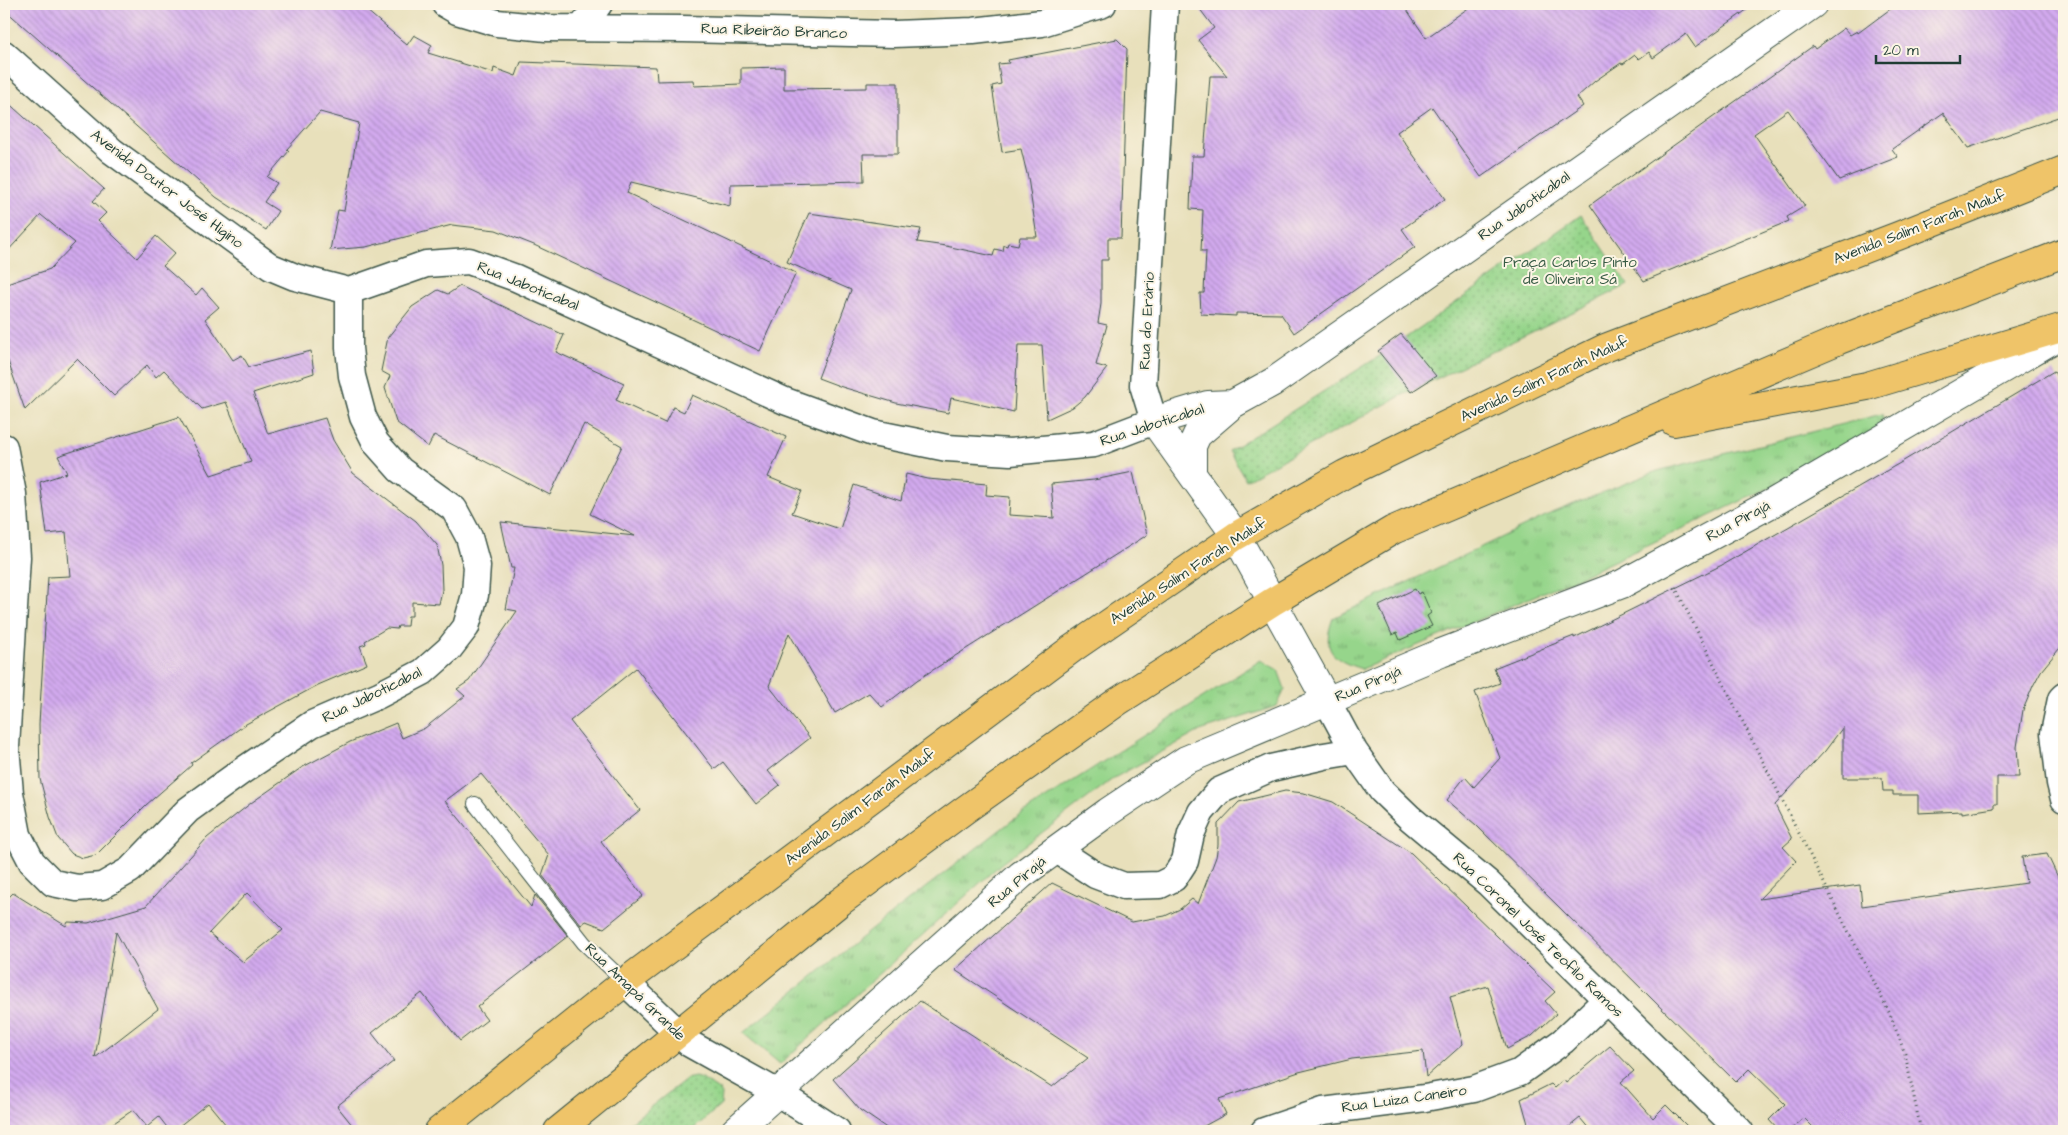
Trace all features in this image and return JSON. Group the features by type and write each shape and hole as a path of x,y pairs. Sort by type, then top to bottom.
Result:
{"highway":[{"name":"Avenida Salim Farah Maluf","path":"439,1131 625,982 1073,648 1236,536 1345,474 1605,348 1898,236 2064,170"},
{"path":"558,1131 840,902 958,815 1117,702 1272,602 1393,530 1840,340 2064,253"},
{"path":"1621,432 1866,386 2064,328"}],"street":[{"name":"Rua Ribeirão Branco","path":"445,4 457,11 497,22 546,28 894,34 973,31 1042,23 1103,4"},
{"path":"581,28 599,4"},
{"name":"Rua do Erário","path":"1165,4 1143,385 1154,421 1236,536 1272,602"},
{"name":"Rua Jaboticabal","path":"1192,474 1192,446 1197,435 1233,404 1273,382 1813,4"},
{"name":"Avenida Doutor José Higino","path":"4,54 112,151 271,267 295,278 349,291"},
{"name":"Rua Jaboticabal","path":"4,446 13,494 18,557 6,747 10,792 18,835 32,862 53,883 77,888 102,886 130,870 188,810 312,724 379,695 423,672 449,649 466,627 475,594 477,566 469,537 454,509 429,489 400,470 376,443 363,417 352,376 349,291 426,264 469,261 533,286 785,401 873,433 947,448 1010,452 1094,444 1154,421 1208,406 1233,404"},
{"name":"Rua Pirajá","path":"735,1131 1021,875 1108,812 1186,760 1440,653 1622,584 1774,502 2064,333"},
{"name":"Rua Coronel José Teofilo Ramos","path":"1272,602 1354,751 1382,791 1410,818 1488,883 1740,1131"},
{"path":"2064,696 2054,734 2064,799"},
{"path":"1057,850 1095,875 1124,886 1160,885 1174,878 1185,861 1191,834 1202,812 1219,791 1271,768 1354,751"},
{"name":"Rua Amapá Grande","path":"625,982 690,1044 778,1093 837,1131"},
{"name":"Rua Luiza Caneiro","path":"1264,1131 1323,1111 1425,1098 1474,1089 1520,1072 1563,1042 1607,999"}],"lane":[{"name":"Rua Amapá Grande","path":"475,804 584,943 625,982"}],"path":[{"path":"1663,562 1890,1014 1905,1054 1921,1131"}],"green space":[{"name":"Praça Carlos Pinto de Oliveira Sá","path":"1581,215 1628,285 1397,398 1246,480 1229,451 1378,357"},
{"path":"1882,414 1888,432 1586,574 1362,669 1343,662 1336,657 1329,646 1328,638 1333,618 1554,512 1657,471"},
{"path":"1261,660 1278,670 1285,689 1277,706 1200,731 1114,778 1002,863 780,1064 743,1033 858,940 1014,819"},
{"path":"695,1077 702,1079 722,1094 721,1105 691,1131 620,1131 686,1079"}],"building":[{"path":"4,4 359,4 407,45 414,35 432,45 428,53 493,73 494,68 516,76 521,62 656,67 657,81 693,80 694,86 741,84 741,68 784,67 784,89 867,88 867,83 898,83 898,154 863,154 864,181 731,184 730,206 631,182 627,193 796,273 760,351 534,245 496,230 452,225 366,247 330,250 338,210 344,211 359,123 320,112 287,149 289,151 267,177 277,183 264,202 278,211 266,230 216,197 4,9"},
{"path":"1196,4 1403,4 1426,38 1474,4 1755,4 1695,47 1686,34 1653,58 1649,52 1639,59 1635,55 1623,64 1621,63 1595,81 1577,97 1583,106 1481,177 1432,107 1397,132 1445,199 1402,229 1415,247 1294,333 1281,314 1236,313 1236,316 1201,314 1200,293 1204,293 1206,251 1201,251 1203,210 1190,209 1192,156 1204,156 1210,76 1227,76 1198,40 1214,28"},
{"path":"1897,4 2064,4 2064,115 1968,148 1943,113 1892,149 1898,157 1839,180 1788,110 1754,134 1805,206 1787,217 1789,221 1644,281 1590,205 1813,46 1815,49 1844,28 1850,35 1857,31 1858,33"},
{"path":"1117,39 1127,49 1121,238 1108,238 1108,260 1101,260 1101,304 1098,323 1107,325 1096,365 1107,368 1085,397 1073,407 1047,419 1042,345 1018,345 1014,412 951,398 948,413 896,403 818,378 851,290 787,262 809,213 921,229 917,242 993,256 995,249 1003,251 1004,245 1007,246 1008,243 1018,245 1020,237 1037,237 1028,178 1021,149 1002,152 992,86 1001,84 998,64 1009,63 1008,60"},
{"path":"4,99 104,189 93,201 106,213 98,221 137,258 156,236 175,253 163,266 196,295 202,288 219,307 205,319 233,360 242,355 249,367 311,351 314,373 253,393 268,434 325,418 333,440 353,473 416,521 437,545 441,565 442,590 439,604 412,602 412,616 408,616 407,626 398,626 397,629 387,628 365,641 366,644 360,646 367,664 318,685 246,724 191,763 192,765 146,805 96,855 83,858 72,854 58,838 50,817 40,779 39,724 48,577 70,576 66,532 47,534 40,482 67,473 58,456 179,417 211,475 251,462 226,402 202,409 164,370 156,377 147,365 114,396 77,359 25,410 4,350 4,285 50,269 75,243 41,215 4,255"},
{"path":"460,286 564,335 556,352 624,383 616,400 665,423 673,407 684,412 692,395 786,437 768,477 802,491 792,513 840,529 854,485 901,501 906,474 927,479 987,484 986,495 1010,497 1009,515 1054,518 1051,484 1094,480 1133,472 1147,535 917,680 882,707 869,693 835,713 789,633 769,686 810,738 768,771 780,785 756,804 723,762 714,769 636,668 570,721 640,810 601,841 643,896 604,928 586,921 581,925 542,875 549,855 481,774 445,801 531,907 535,895 568,936 477,1007 487,1020 460,1041 422,993 372,1033 394,1061 337,1106 357,1131 231,1131 208,1103 173,1131 170,1131 159,1117 147,1127 133,1110 102,1131 4,1131 4,902 13,893 66,926 68,922 88,923 146,906 207,838 251,803 301,768 350,742 396,723 402,738 425,728 465,696 457,689 469,681 517,611 506,609 514,568 511,568 501,522 635,536 590,514 622,446 584,424 550,495 434,435 428,447 396,422 385,388 390,376 381,371 388,337 412,307 438,290 448,294","holes":["247,893 283,930 243,962 209,933","116,932 158,1009 95,1058"]},
{"path":"1401,334 1436,376 1411,392 1378,351"},
{"path":"2054,371 2064,391 2064,643 2041,671 2023,710 2017,747 2019,777 1997,777 1997,804 1994,804 1994,808 1962,813 1962,811 1918,813 1918,795 1893,795 1893,791 1883,791 1882,778 1843,778 1843,727 1825,751 1775,805 1792,839 1783,847 1796,861 1759,899 1860,885 1862,906 2026,883 2022,857 2047,854 2064,890 2064,1131 1817,1131 1804,1118 1789,1131 1779,1131 1769,1120 1785,1104 1749,1069 1736,1082 1476,825 1447,800 1465,777 1474,787 1500,758 1475,692 1500,683 1494,668 1574,636 1574,638 1722,565 1900,463"},
{"path":"1415,589 1418,594 1422,592 1431,613 1427,616 1432,626 1400,640 1397,633 1392,635 1379,606"},
{"path":"1285,791 1304,793 1333,802 1411,853 1555,992 1545,1001 1556,1014 1532,1036 1507,1049 1488,986 1450,997 1463,1044 1426,1077 1423,1051 1352,1059 1299,1072 1219,1099 1226,1114 1195,1131 891,1131 860,1110 833,1079 920,1001 1052,1087 1088,1058 955,970 1052,883 1132,922 1165,916 1180,909 1192,899 1198,904 1216,857 1218,824 1239,802"},
{"path":"1610,1046 1634,1071 1621,1082 1653,1118 1666,1105 1692,1131 1591,1131 1580,1118 1564,1131 1530,1131 1521,1099 1551,1084 1555,1088 1564,1080 1566,1083"}]}
